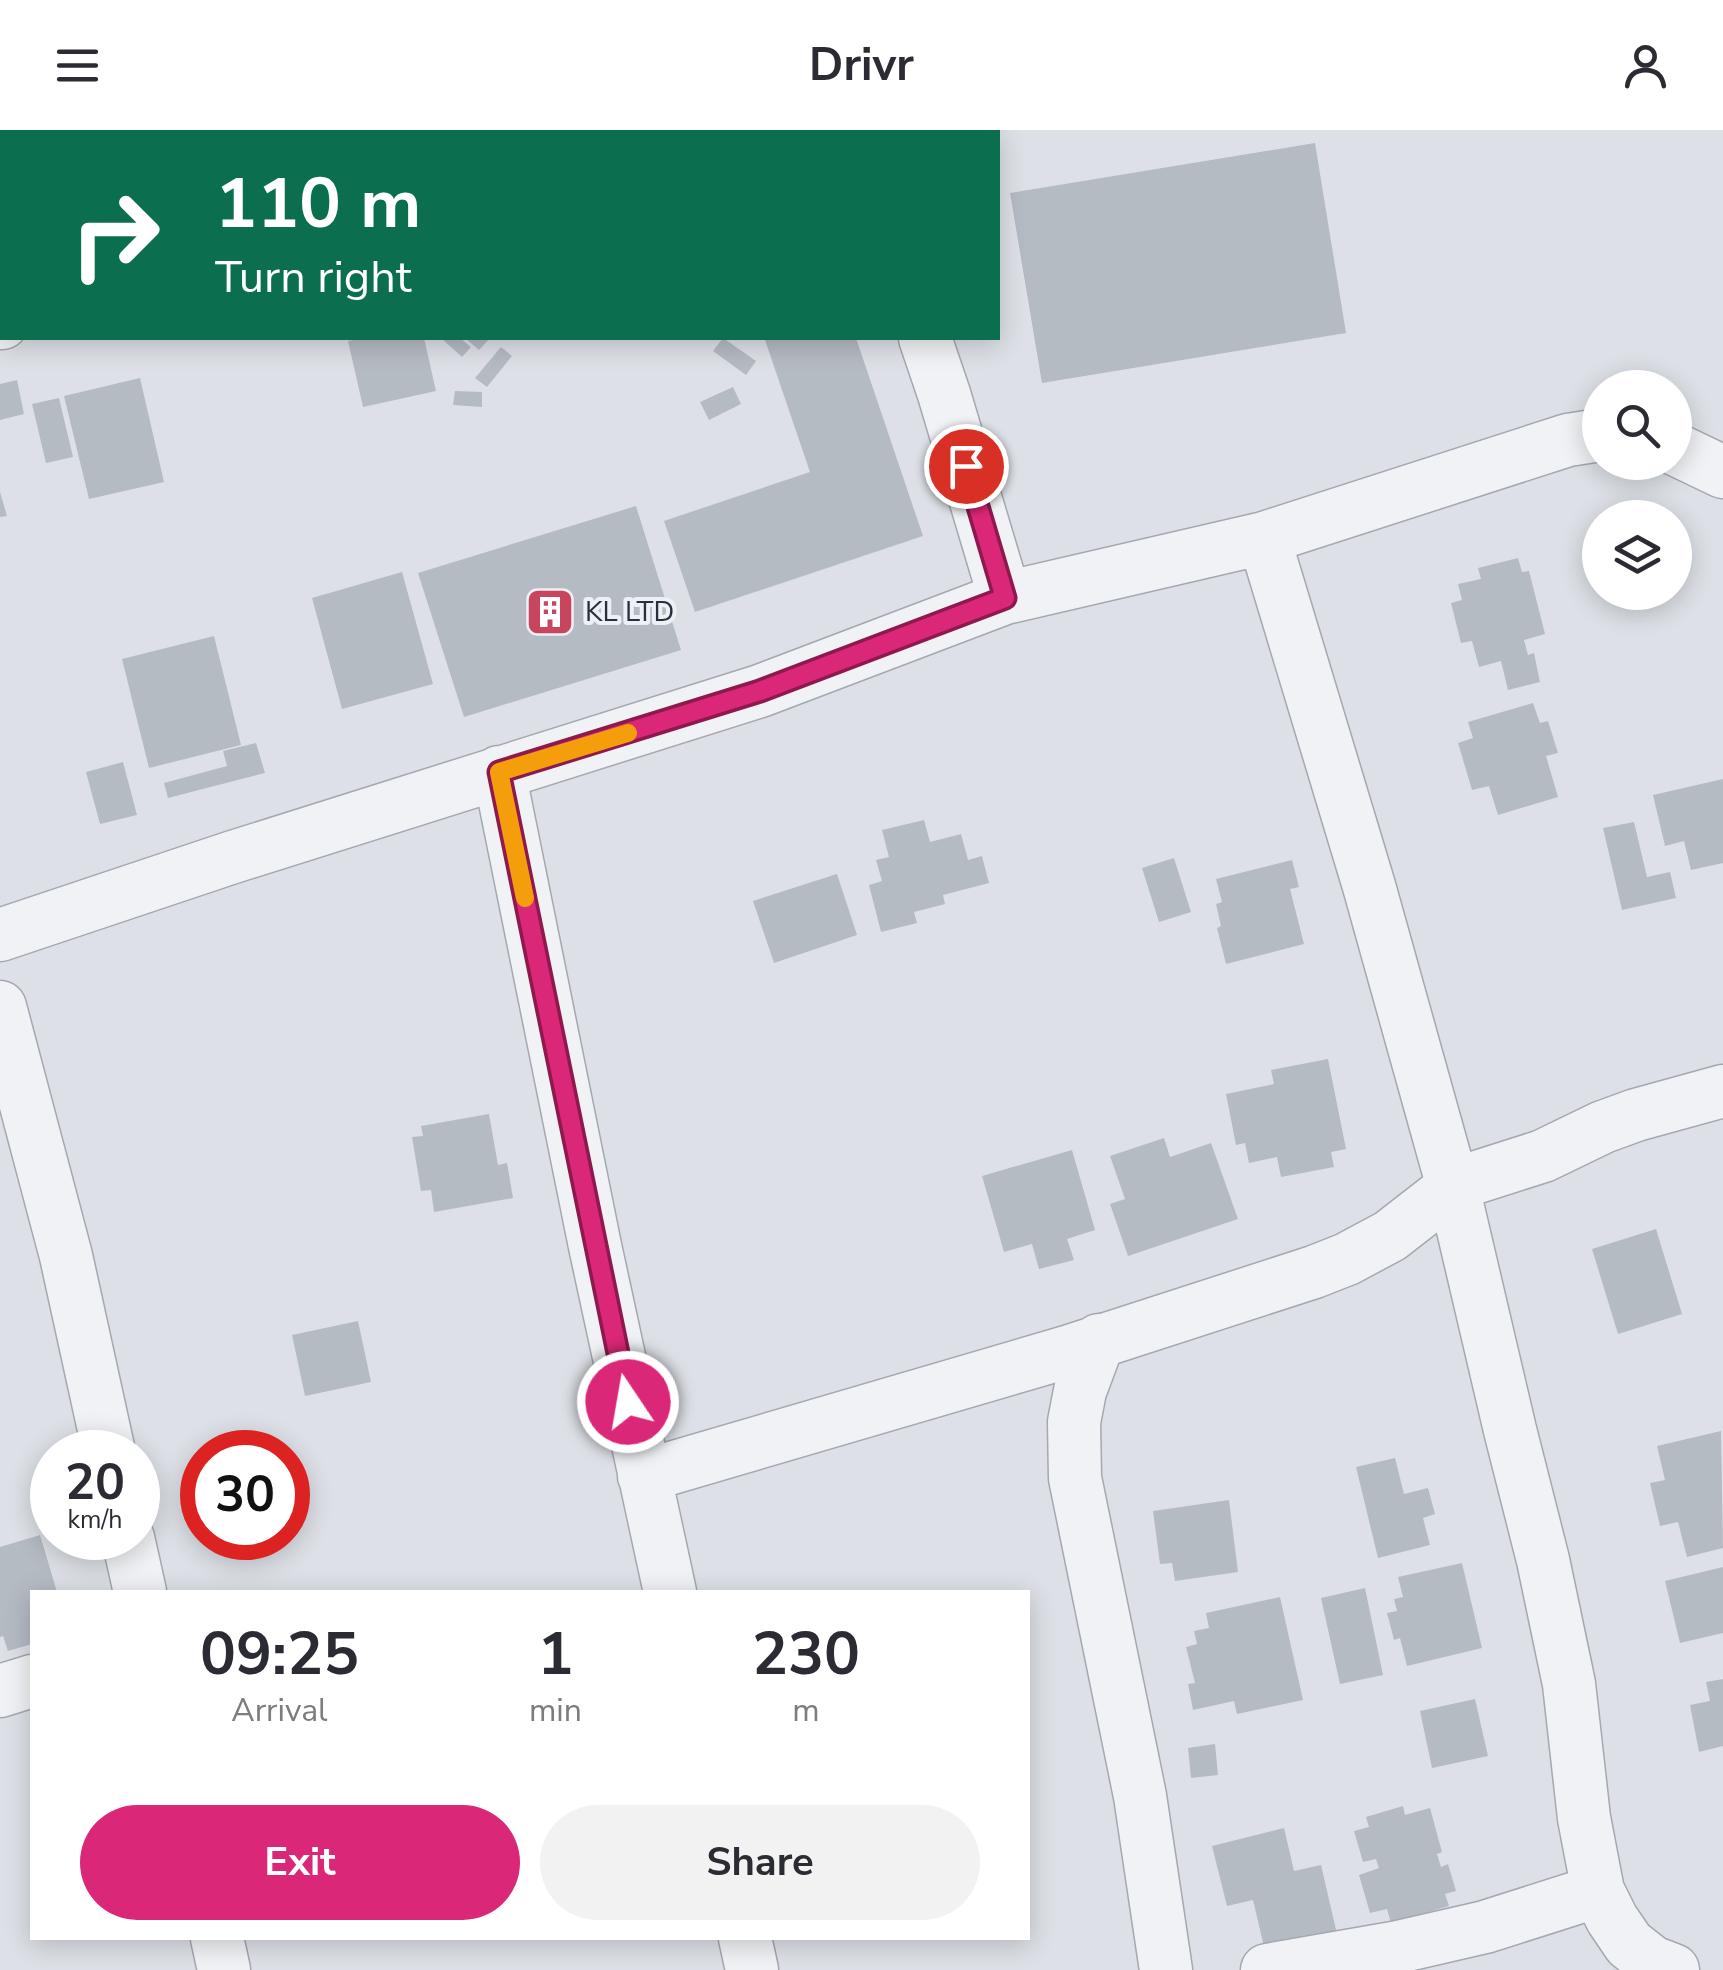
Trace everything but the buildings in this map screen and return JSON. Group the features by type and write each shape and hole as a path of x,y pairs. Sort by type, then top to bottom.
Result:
{"street":[{"path":"926,340 1005,598"},
{"path":"0,935 232,857 760,691 1005,598 1264,538 1582,439"},
{"path":"1692,455 1723,472"},
{"path":"1264,538 1369,886 1453,1187 1569,1684 1584,1818 1598,1891 1629,1944 1660,1967"},
{"path":"499,772 670,1590"},
{"path":"0,1007 66,1256 104,1430"},
{"path":"644,1476 1314,1272 1390,1236 1453,1187 1543,1156 1636,1116 1723,1091"},
{"path":"1099,1340 1080,1391 1074,1422 1075,1478 1140,1796 1166,1970"},
{"path":"133,1560 140,1590"},
{"path":"0,1691 30,1682"},
{"path":"1267,1970 1469,1931 1598,1891"},
{"path":"217,1940 224,1970"},
{"path":"745,1940 752,1970"}],"slow traffic":[{"path":"525,898 499,772 628,733"}],"place":[{"name":"KL LTD","path":"550,612"}],"route":[{"path":"628,1402 499,772 760,691 1005,598 966,466"}]}
